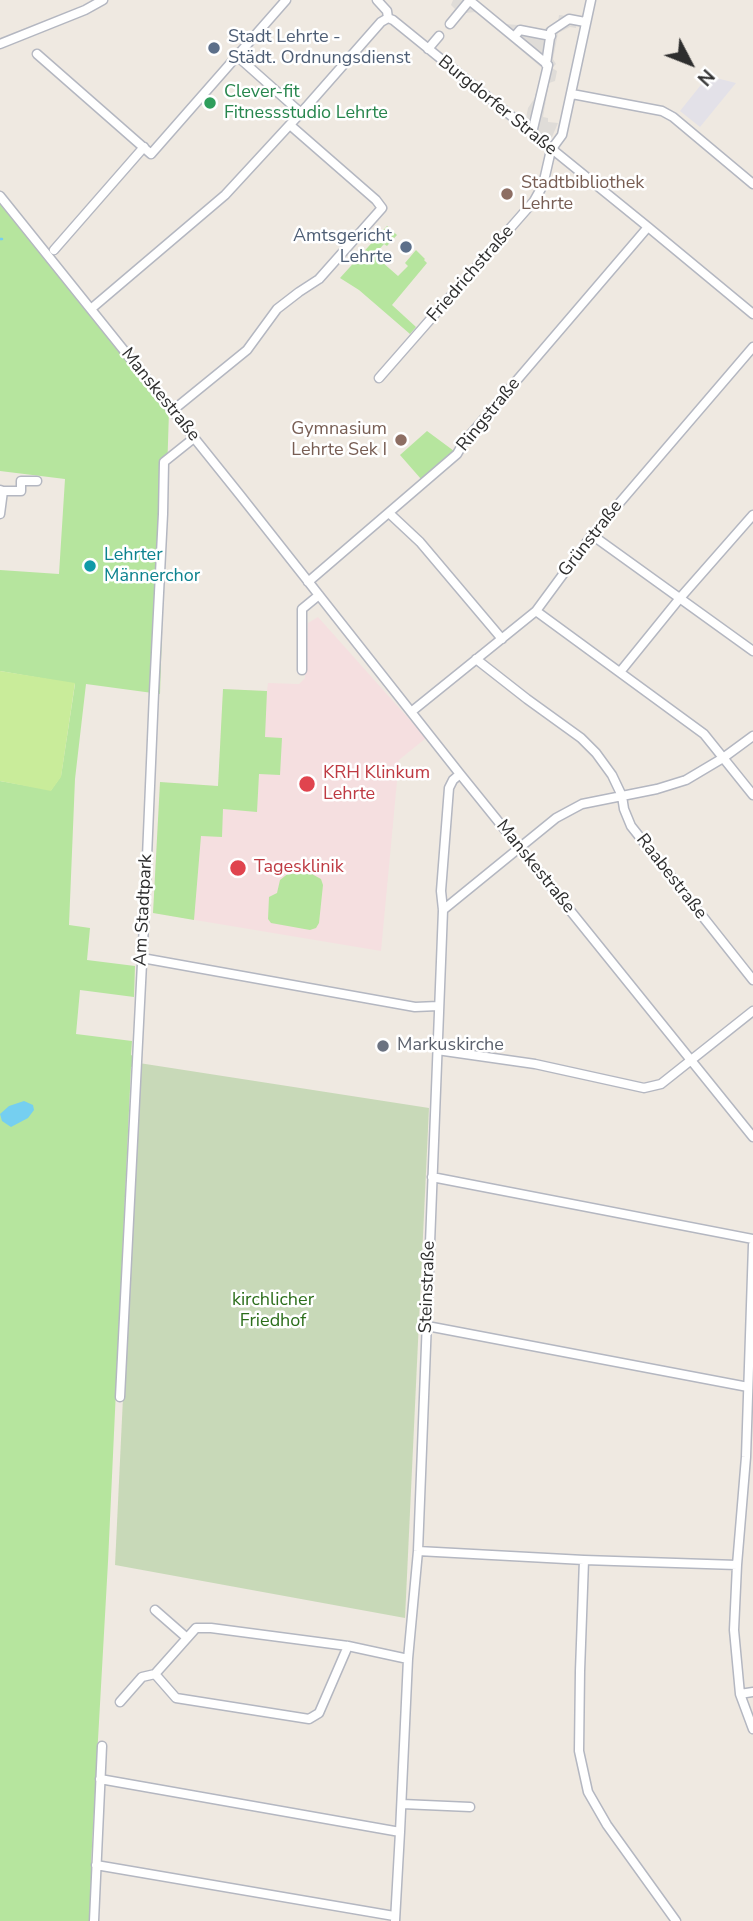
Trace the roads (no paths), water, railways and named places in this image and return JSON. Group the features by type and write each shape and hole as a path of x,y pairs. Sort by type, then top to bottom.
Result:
{"street":[{"path":"0,44 85,10 103,0"},
{"path":"37,54 151,154 286,0"},
{"name":"Burgdorfer Straße","path":"377,0 387,11 388,18 753,314"},
{"path":"450,24 469,0 546,64"},
{"name":"Friedrichstraße","path":"379,378 534,201 542,185 551,150 562,135 591,0"},
{"path":"92,308 225,195 381,22 388,18"},
{"path":"532,133 548,65 551,31 569,19 585,22"},
{"path":"514,37 520,30 551,36"},
{"path":"428,49 439,36"},
{"path":"237,56 301,113"},
{"path":"572,94 662,111 673,117 753,184"},
{"path":"173,411 247,350 277,309 319,279 382,208 290,125"},
{"path":"54,250 144,147"},
{"name":"Manskestraße","path":"0,196 753,1137"},
{"name":"Ringstraße","path":"308,582 457,454 464,442 648,227"},
{"name":"Grünstraße","path":"411,712 537,611 592,535 753,347"},
{"name":"Am Stadtpark","path":"120,1397 164,462 194,438"},
{"path":"0,514 2,491 20,491 21,481 37,481"},
{"path":"389,513 420,542 502,639"},
{"path":"620,672 753,515"},
{"path":"592,535 753,651"},
{"path":"302,670 302,609 319,595"},
{"path":"537,611 704,734 753,794"},
{"name":"Raabestraße","path":"476,659 581,738 596,753 612,775 631,826 753,980"},
{"path":"443,910 556,818 582,804 657,789 686,780 753,736"},
{"name":"Steinstraße","path":"394,1919 408,1659 418,1551 443,910 441,891 449,788 460,774"},
{"path":"142,958 415,1007 438,1006"},
{"path":"436,1050 536,1064 643,1088 661,1084 753,1011"},
{"path":"432,1177 753,1239"},
{"path":"753,1245 746,1457 734,1630 740,1694 753,1730"},
{"path":"426,1326 748,1387"},
{"path":"418,1551 737,1565"},
{"path":"584,1560 579,1751 588,1792 607,1825 676,1921"},
{"path":"155,1610 187,1638"},
{"path":"120,1702 142,1677 155,1674 197,1628 348,1646 408,1659"},
{"path":"155,1674 176,1698 309,1719 319,1713 348,1646"},
{"path":"740,1694 753,1692"},
{"path":"94,1921 102,1746"},
{"path":"100,1779 400,1832"},
{"path":"402,1804 470,1807"},
{"path":"96,1865 394,1919"}],"water":[{"path":"24,1101 33,1105 34,1110 28,1118 11,1127 2,1121 0,1114 9,1106"}],"place":[{"name":"Stadt Lehrte - Städt. Ordnungsdienst","path":"214,48"},
{"name":"Clever-fit Fitnessstudio Lehrte","path":"210,103"},
{"name":"Stadtbibliothek Lehrte","path":"507,194"},
{"name":"Amtsgericht Lehrte","path":"406,247"},
{"name":"Gymnasium Lehrte Sek I","path":"401,440"},
{"name":"Lehrter Männerchor","path":"90,566"},
{"name":"KRH Klinkum Lehrte","path":"307,784"},
{"name":"Tagesklinik","path":"238,868"},
{"name":"Markuskirche","path":"383,1046"}],"park label":[{"name":"kirchlicher Friedhof","path":"273,1311"}]}
